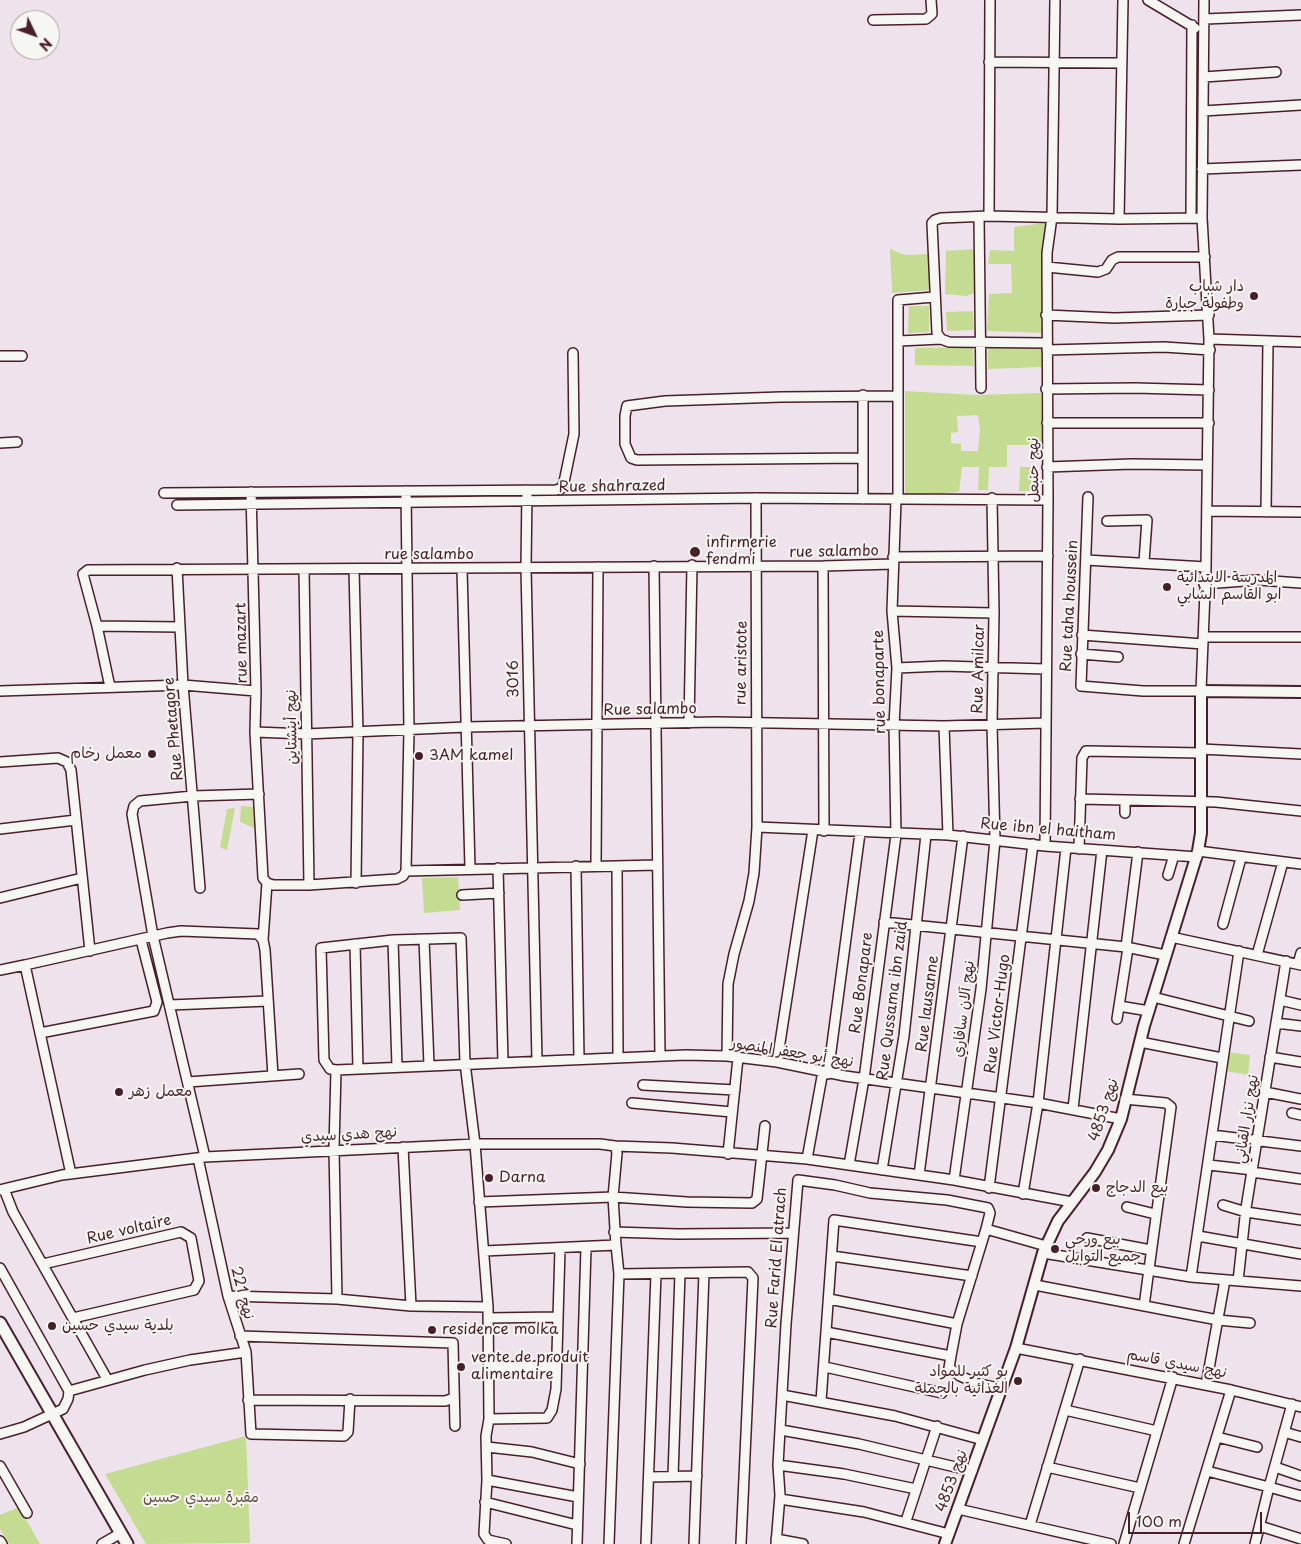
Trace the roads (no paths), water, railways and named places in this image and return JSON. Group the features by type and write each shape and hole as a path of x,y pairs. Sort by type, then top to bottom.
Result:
{"main road":[{"path":"0,1323 127,1544"}],"street":[{"path":"874,20 926,19 932,14 931,0"},
{"path":"982,388 984,216 990,62 990,0"},
{"name":"نهج حنبعل","path":"1045,846 1048,556 1046,267 1052,217 1055,0"},
{"path":"1119,219 1123,0"},
{"path":"1148,0 1192,25 1205,35"},
{"path":"1204,0 1202,218 1210,350 1206,567 1201,691 1301,692"},
{"path":"1205,19 1301,15"},
{"path":"1191,217 1192,25"},
{"path":"990,62 1121,63"},
{"path":"1204,77 1276,72"},
{"path":"1203,111 1301,105"},
{"path":"1202,169 1301,165"},
{"path":"941,339 937,333 934,296 932,223 935,220 941,218 984,216 1119,219 1202,218"},
{"path":"1046,267 1098,272 1106,269 1112,260 1118,257 1205,257"},
{"name":"rue bonaparte","path":"896,835 894,725 897,668 892,612 897,500 898,300 934,296"},
{"path":"1046,315 1148,318 1209,315"},
{"path":"898,341 941,339 949,342 1046,346 1164,347 1210,350"},
{"path":"1209,339 1301,342"},
{"path":"1266,512 1268,341"},
{"path":"164,493 556,490 562,488 574,434 573,352"},
{"path":"0,356 22,356"},
{"path":"1046,389 1209,390"},
{"path":"863,396 863,499"},
{"path":"862,458 637,460 630,458 625,444 627,406 664,401 898,396"},
{"path":"1047,423 1209,423"},
{"path":"0,443 17,442"},
{"path":"1047,467 1132,464 1207,465"},
{"path":"267,883 273,885 309,885 356,883 397,879 403,876 406,871 409,732 406,490"},
{"name":"3016","path":"526,490 529,727 537,1061"},
{"name":"rue mazart","path":"251,492 254,569 255,732 263,878 267,883 263,940 273,1076"},
{"name":"Rue taha houssein","path":"1088,497 1080,684 1084,688 1201,691"},
{"name":"Rue shahrazed","path":"177,505 756,498 897,500 992,498 1048,500"},
{"name":"rue aristote","path":"727,1056 728,984 734,954 749,901 754,873 757,827 755,722 756,498"},
{"name":"Rue Amilcar","path":"992,498 994,555 992,725 995,840"},
{"path":"1207,511 1301,512"},
{"path":"1107,521 1147,520 1144,562"},
{"name":"rue salambo","path":"110,687 97,626 83,574 85,572 177,568 462,569 692,565 757,567 823,566 994,555 1048,556"},
{"path":"1086,560 1206,567"},
{"path":"689,723 692,565"},
{"path":"654,566 658,723 657,865 660,1056"},
{"path":"823,566 824,831"},
{"path":"596,866 598,567"},
{"name":"Rue Phetagore","path":"177,568 200,888"},
{"name":"نهج أينشتاين","path":"304,569 309,885"},
{"path":"354,569 358,733 356,883"},
{"path":"462,569 470,868"},
{"path":"1204,584 1258,580 1301,583"},
{"path":"892,612 994,612"},
{"path":"97,626 180,626"},
{"path":"1082,635 1203,640 1301,637"},
{"path":"1081,654 1118,657"},
{"path":"897,668 943,666 993,669 1046,669"},
{"path":"0,691 184,685 256,691"},
{"name":"نهج 4853","path":"947,1539 1002,1389 1045,1250 1054,1228 1095,1172 1108,1150 1121,1119 1140,1042 1165,955 1198,854 1202,751 1201,691"},
{"name":"Rue salambo","path":"255,732 306,734 409,732 466,727 658,723 755,722 944,726 1046,723"},
{"path":"944,726 948,835"},
{"path":"1079,849 1082,758 1086,751 1202,751 1301,754"},
{"path":"0,762 63,759 71,770 90,951"},
{"path":"193,796 259,794"},
{"name":"نهج 221","path":"193,796 140,801 134,806 132,814 150,909 153,936 188,1082 228,1296 246,1352 251,1435 344,1436 348,1432 350,1399"},
{"path":"1080,799 1201,802 1301,810"},
{"path":"1125,801 1125,813"},
{"path":"0,829 76,820"},
{"name":"Rue ibn el haitham","path":"757,827 896,835 963,836 1066,848 1174,855 1198,854 1301,864"},
{"path":"777,1062 813,830"},
{"path":"807,1159 826,1072 860,833"},
{"name":"Rue Bonapare","path":"849,1165 864,1079 896,835"},
{"name":"Rue Qussama ibn zaid","path":"882,1170 897,1083 926,835"},
{"name":"Rue lausanne","path":"919,1175 963,836"},
{"name":"نهج آلان سافاري","path":"954,1180 987,932 995,840"},
{"name":"Rue Victor-Hugo","path":"989,1188 1033,844"},
{"path":"1023,1194 1038,1103 1066,848"},
{"path":"1073,1109 1102,850"},
{"path":"1116,1019 1120,1006 1138,852"},
{"path":"1168,875 1174,855"},
{"path":"1223,924 1242,858"},
{"path":"1257,955 1284,862"},
{"path":"406,871 657,865"},
{"path":"576,866 579,1060"},
{"path":"617,866 618,1058"},
{"path":"498,868 503,1062"},
{"path":"0,898 82,878"},
{"path":"462,895 499,892"},
{"path":"884,922 1127,947 1165,955"},
{"path":"0,970 181,931 258,934 263,940"},
{"path":"337,1299 334,1149 336,1070 330,1069 324,1060 319,951 324,947 393,940 461,938 465,1063 475,1144 488,1307 489,1419 486,1436 487,1480 484,1534 488,1540 506,1544"},
{"path":"1171,938 1300,964 1301,953"},
{"path":"424,939 429,1065"},
{"path":"40,1034 154,1011 157,1002 141,940"},
{"path":"393,940 397,1066"},
{"path":"355,944 358,1069"},
{"path":"1191,1277 1239,951"},
{"name":"نهج نزار القباني","path":"1238,1281 1252,1171 1286,961"},
{"path":"26,965 70,1174"},
{"path":"1153,997 1249,1021"},
{"path":"1280,1000 1301,1005"},
{"path":"170,1005 268,1001"},
{"path":"1120,1006 1149,1011"},
{"path":"1276,1023 1301,1026"},
{"path":"1140,1042 1222,1058"},
{"name":"نهج أبو جعفر المنصور","path":"336,1070 660,1056 727,1056 777,1062 864,1079 1038,1103 1121,1119"},
{"path":"1270,1057 1301,1062"},
{"path":"728,1154 738,1058"},
{"path":"188,1082 299,1074"},
{"path":"644,1086 734,1090"},
{"path":"1265,1092 1301,1099"},
{"path":"1126,1099 1166,1102 1170,1107 1144,1306"},
{"path":"632,1103 732,1112"},
{"path":"479,1202 614,1197 687,1202 752,1203 757,1199 765,1126"},
{"path":"1212,1135 1301,1146"},
{"name":"نهج هدي سيدي","path":"2,1189 70,1174 201,1158 403,1146 600,1144 807,1159 954,1180 1072,1202"},
{"path":"403,1146 411,1306"},
{"path":"609,1544 619,1274 614,1232 617,1153 615,1146"},
{"path":"1209,1165 1301,1179"},
{"name":"Rue Farid El atrach","path":"776,1542 780,1497 778,1465 796,1182 800,1179 870,1193 947,1200 988,1208 990,1213 986,1229"},
{"path":"2,1189 107,1379"},
{"path":"1223,1205 1246,1212 1301,1220"},
{"path":"1127,1207 1155,1214"},
{"path":"821,1401 825,1368 834,1220 982,1242"},
{"path":"1002,1389 976,1383 960,1376 949,1368 957,1324 986,1229 1045,1250 1148,1270 1191,1277 1301,1286"},
{"name":"Rue voltaire","path":"43,1264 181,1232 191,1238 198,1282 194,1290 73,1318"},
{"path":"614,1232 678,1234 792,1233"},
{"path":"1198,1236 1301,1254"},
{"path":"1086,1238 1151,1250"},
{"path":"484,1251 586,1248 616,1245"},
{"path":"489,1419 547,1418 552,1410 556,1389 555,1366 560,1248"},
{"path":"577,1544 586,1248"},
{"path":"832,1256 972,1276"},
{"path":"0,1268 70,1391 63,1409 53,1415 0,1434"},
{"path":"619,1274 748,1272 753,1278 741,1544"},
{"path":"672,1476 680,1273"},
{"path":"694,1544 704,1273"},
{"path":"646,1544 656,1274"},
{"path":"1206,1385 1225,1280"},
{"path":"1035,1286 1218,1320 1250,1323"},
{"path":"228,1296 337,1299 411,1306 488,1307"},
{"path":"829,1299 957,1324"},
{"path":"488,1318 557,1317"},
{"path":"826,1332 951,1356"},
{"path":"240,1336 453,1343 455,1426"},
{"name":"نهج سيدي قاسم","path":"1016,1348 1173,1377 1231,1390 1184,1544"},
{"path":"70,1391 107,1379 190,1360 246,1352"},
{"path":"1030,1526 1080,1360"},
{"path":"488,1367 555,1366"},
{"path":"825,1368 942,1392"},
{"path":"1124,1544 1173,1377"},
{"path":"1231,1390 1296,1405 1284,1432 1255,1544"},
{"path":"782,1395 821,1401 938,1426 983,1440"},
{"path":"248,1400 350,1399 445,1401 454,1398"},
{"path":"1065,1410 1157,1431"},
{"path":"906,1521 938,1426"},
{"path":"781,1430 859,1444 972,1471"},
{"path":"1284,1432 1301,1437"},
{"path":"1217,1437 1256,1447"},
{"path":"487,1447 532,1452 580,1464"},
{"path":"778,1465 844,1474 916,1489"},
{"path":"0,1466 27,1513"},
{"path":"1047,1467 1140,1488"},
{"path":"1275,1467 1301,1476"},
{"path":"1207,1471 1301,1496"},
{"path":"648,1477 697,1476"},
{"path":"487,1480 578,1497"},
{"path":"780,1497 906,1521 947,1539"},
{"path":"485,1502 577,1525"},
{"path":"958,1509 1095,1542 1111,1544"},
{"path":"1260,1526 1301,1539"},
{"path":"102,1544 121,1533"},
{"path":"776,1542 803,1544"}],"place":[{"name":"دار شباب وطفولة جيارة","path":"1254,296"},
{"name":"infirmerie fendmi","path":"695,552"},
{"name":"المدرسة الابتدائية ابو القاسم الشابي","path":"1167,587"},
{"name":"معمل رخام","path":"152,754"},
{"name":"3AM kamel","path":"419,756"},
{"name":"معمل زهر","path":"119,1092"},
{"name":"Darna","path":"489,1178"},
{"name":"بيع الدجاج","path":"1096,1188"},
{"name":"بيع ورحي جميع التوابل","path":"1055,1249"},
{"name":"بلدية سيدي حسين","path":"52,1326"},
{"name":"residence molka","path":"432,1330"},
{"name":"vente de produit alimentaire","path":"461,1367"},
{"name":"بو كثير للمواد الغذائية بالجملة","path":"1018,1381"}],"park label":[{"name":"مقبرة سيدي حسين","path":"201,1498"}]}
